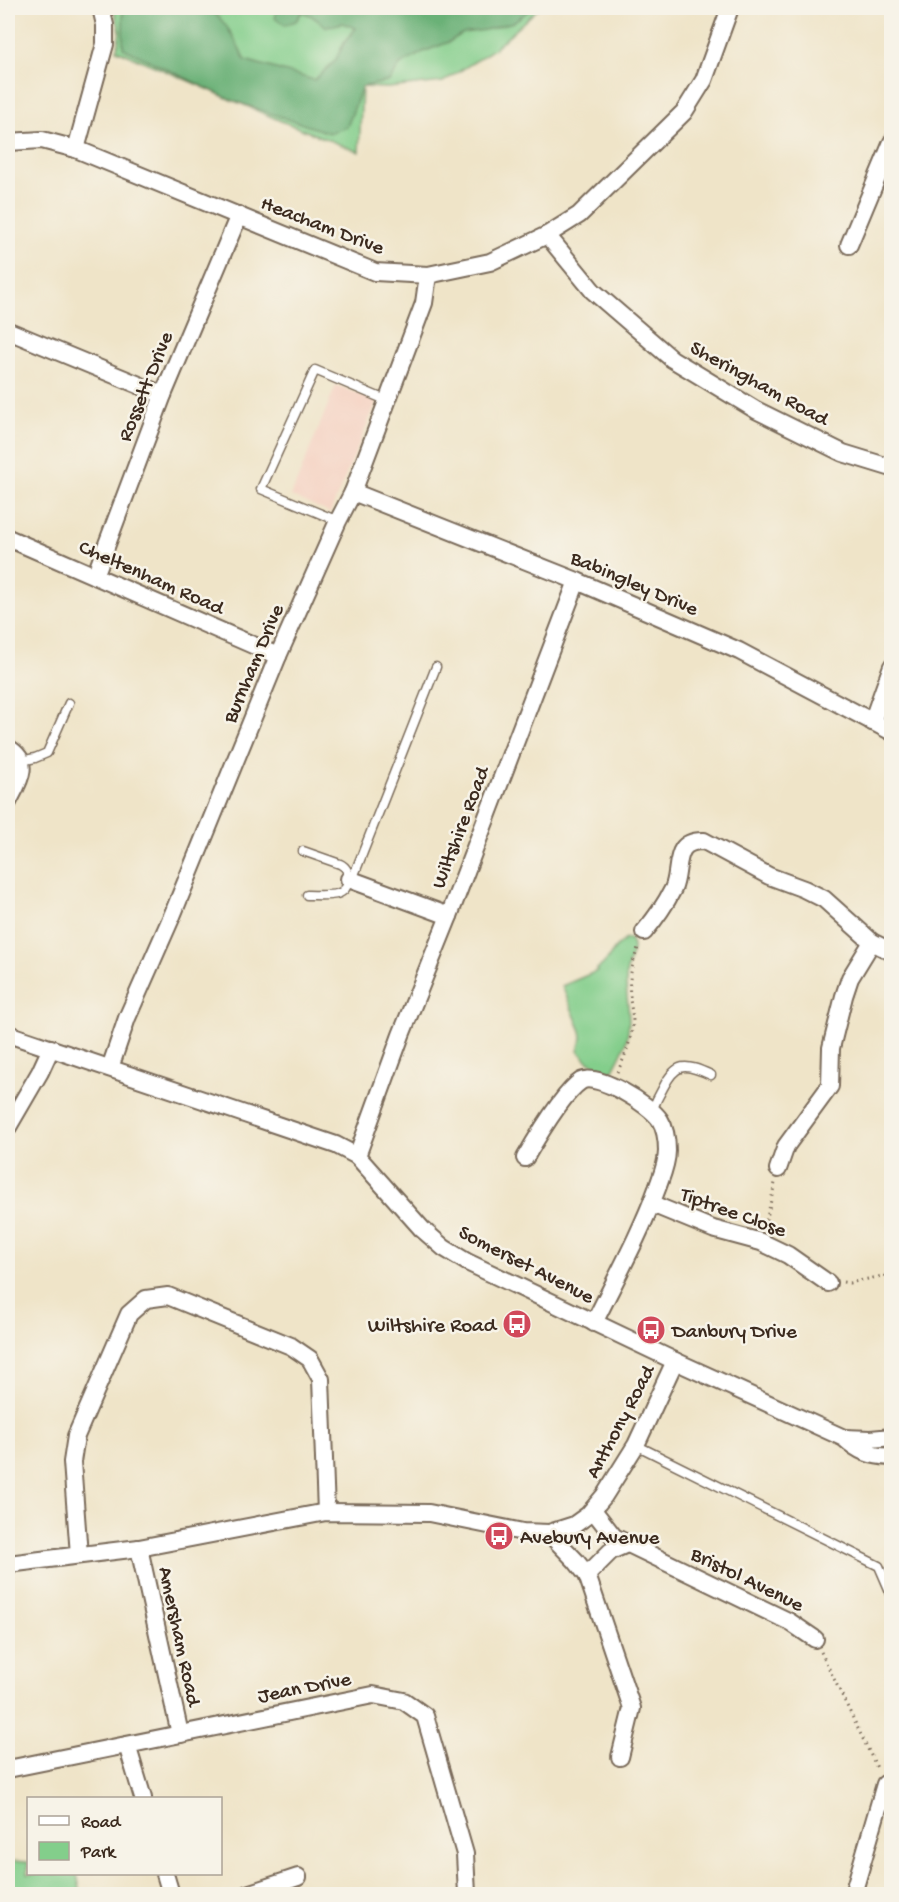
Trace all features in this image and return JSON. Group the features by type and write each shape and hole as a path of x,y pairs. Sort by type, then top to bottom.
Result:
{"street":[{"path":"76,149 105,44 105,25 100,8"},
{"name":"Heacham Drive","path":"8,142 42,140 76,149 375,272 428,274 489,262 547,235 579,214 684,111 704,80 730,8"},
{"path":"849,245 891,142"},
{"name":"Rossett Drive","path":"95,576 163,395 239,215"},
{"name":"Sheringham Road","path":"547,235 593,291 672,359 756,410 843,453 891,468"},
{"name":"Burnham Drive","path":"110,1068 127,1018 172,916 278,656 353,492 424,303 428,274"},
{"path":"11,332 163,395"},
{"name":"Babingley Drive","path":"353,492 577,581 739,651 891,732"},
{"name":"Cheltenham Road","path":"8,538 278,656"},
{"name":"Wiltshire Road","path":"357,1156 401,1035 577,581"},
{"path":"872,722 891,666"},
{"path":"8,748 17,753 21,761 17,786 8,802"},
{"path":"644,932 674,888 679,856 685,846 695,841 704,841 769,876 824,899 872,942 891,952"},
{"path":"351,879 449,916"},
{"path":"778,1169 786,1146 830,1086 831,1048 844,996 850,978 872,942"},
{"name":"Somerset Avenue","path":"8,1034 313,1136 357,1156 422,1229 444,1248 467,1262 675,1361 844,1437 871,1439 891,1437"},
{"path":"8,1127 40,1072 51,1048"},
{"path":"525,1158 546,1124 575,1086 585,1080 594,1079 641,1102 652,1110 660,1121 668,1151 666,1165 652,1204 594,1323"},
{"name":"Tiptree Close","path":"652,1204 713,1229 761,1242 788,1255 828,1283"},
{"path":"79,1555 72,1462 76,1437 129,1314 146,1299 168,1296 291,1346 310,1359 321,1379 326,1512"},
{"name":"Anthony Road","path":"549,1533 574,1525 588,1515 604,1496 636,1445 675,1361"},
{"name":"Somerset Avenue","path":"844,1437 857,1450 888,1458"},
{"name":"Bristol Avenue","path":"593,1510 614,1537 790,1622 815,1639"},
{"path":"8,1564 139,1548 326,1512 429,1513 523,1532 549,1533 586,1575 632,1708 620,1758"},
{"path":"586,1575 611,1551 627,1544"},
{"name":"Amersham Road","path":"139,1548 180,1734"},
{"name":"Jean Drive","path":"8,1769 373,1695 404,1701 425,1716 465,1854 467,1894"},
{"path":"127,1746 143,1797"},
{"path":"853,1894 885,1784"},
{"path":"165,1875 171,1894"},
{"path":"247,1894 298,1877"}],"lane":[{"path":"338,521 261,489 315,370 388,401"},
{"path":"307,895 341,892 351,879 436,667"},
{"path":"21,761 35,759 47,753 69,703"},
{"path":"303,851 345,866 351,879"},
{"path":"652,1110 676,1068 692,1068 711,1075"},
{"path":"636,1445 879,1566 891,1596"}],"path":[{"path":"609,1086 620,1066 630,1035 633,1011 629,985 644,932"},
{"path":"761,1242 778,1169"},
{"path":"828,1283 834,1281 849,1283 891,1274"},
{"path":"815,1639 885,1784"}],"shaded area":[{"path":"336,385 377,401 330,513 291,496"}],"green space":[{"path":"172,7 208,10 224,23 245,60 314,80 335,61 344,43 356,28 342,23 327,27 302,12 296,21 285,25 275,18 277,8 533,8 513,22 463,33 400,65 389,81 362,87 347,127 329,133 231,100 123,48 125,8"},
{"path":"113,8 539,8 494,49 443,82 388,88 362,87 359,152 117,50 120,30"},
{"path":"626,939 630,939 633,946 626,974 628,1031 622,1051 613,1070 609,1072 588,1061 578,1051 582,1038 581,1031 562,986 597,971 616,947"},
{"path":"8,1861 27,1862 27,1875 77,1875 81,1894 8,1894"}],"place":[{"name":"Wiltshire Road","path":"517,1324"},
{"name":"Danbury Drive","path":"651,1330"},
{"name":"Avebury Avenue","path":"499,1536"}]}
